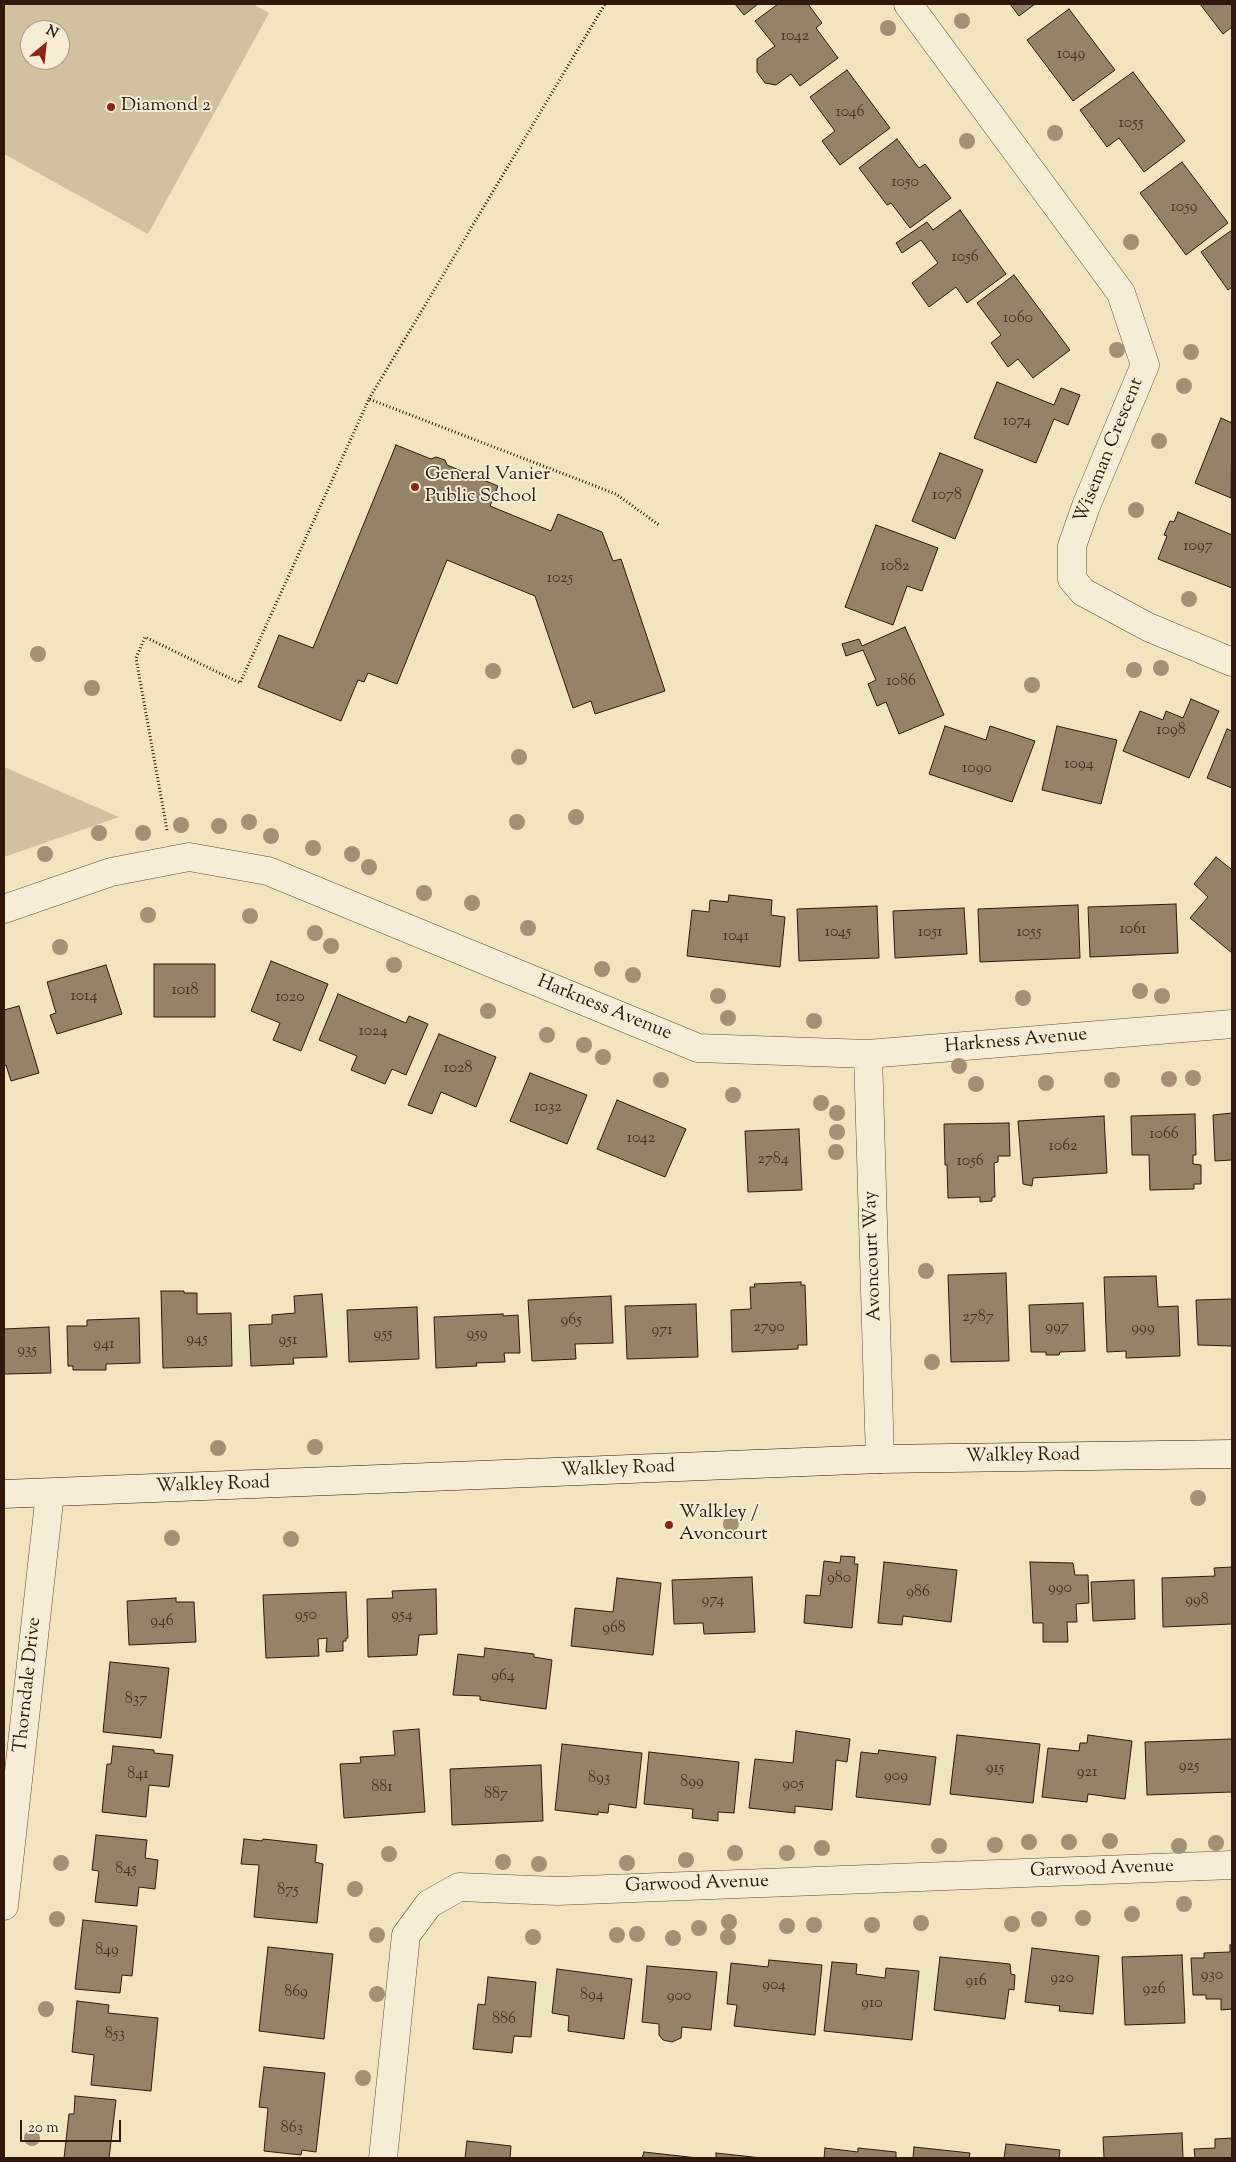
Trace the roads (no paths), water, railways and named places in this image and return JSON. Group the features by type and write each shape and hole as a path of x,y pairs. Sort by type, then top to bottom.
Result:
{"street":[{"name":"Wiseman Crescent","path":"908,4 1121,294 1146,365 1086,506 1072,546 1072,579 1082,592 1148,627 1232,662"},
{"name":"Harkness Avenue","path":"4,909 111,872 189,857 268,871 698,1048 868,1054 1232,1024"},
{"name":"Avoncourt Way","path":"868,1054 880,1459"},
{"name":"Walkley Road","path":"4,1494 880,1459 1232,1454"},
{"name":"Thorndale Drive","path":"4,1906 50,1493"},
{"name":"Garwood Avenue","path":"383,2158 406,1935 429,1904 459,1887 557,1891 1232,1865"}],"place":[{"name":"Diamond 2","path":"111,107"},
{"name":"General Vanier Public School","path":"415,487"},
{"name":"Walkley / Avoncourt","path":"669,1525"}]}
